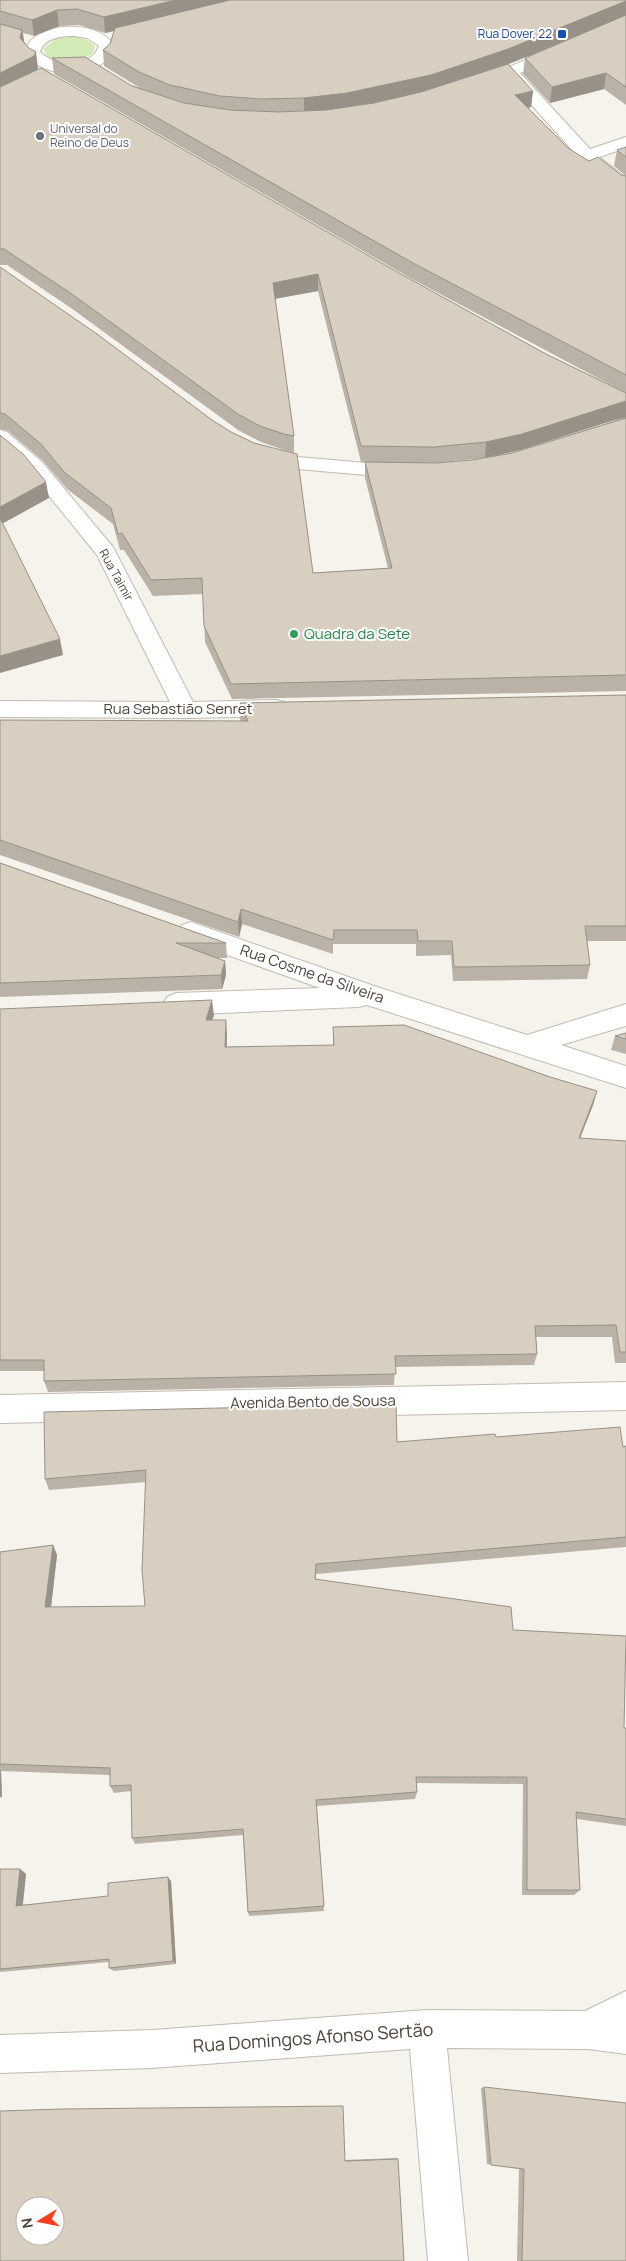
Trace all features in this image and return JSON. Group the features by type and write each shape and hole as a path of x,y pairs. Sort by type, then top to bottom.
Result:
{"street":[{"path":"466,86 510,72 626,22"},
{"path":"46,70 70,68 95,70 107,51 104,40 90,33 72,31 50,35 36,43 32,53 35,58 60,86"},
{"path":"104,40 119,37"},
{"path":"19,38 36,43"},
{"path":"510,72 587,156 626,186"},
{"path":"587,156 626,142"},
{"name":"Rua Taimir","path":"0,436 35,466 106,552 186,710"},
{"path":"248,447 266,455 297,463 381,471 423,472"},
{"name":"Rua Sebastião Senret","path":"0,709 186,710 295,707"},
{"name":"Rua Cosme da Silveira","path":"168,924 372,996 626,1077"},
{"path":"154,1004 372,996"},
{"path":"529,1045 626,1015"},
{"name":"Avenida Bento de Sousa","path":"0,1409 626,1396"},
{"path":"588,2030 626,2010"},
{"path":"427,2029 448,2261"},
{"name":"Rua Domingos Afonso Sertão","path":"0,2054 152,2049 427,2029 588,2030 626,2035"}],"green space":[{"path":"81,38 90,42 95,47 92,54 81,59 69,61 57,60 46,55 44,48 56,39"}],"building":[{"path":"0,0 176,0 104,17 77,9 57,10 32,20 0,11"},
{"path":"230,0 626,1 508,49 431,75 347,93 304,98 261,99 220,96 170,85 139,72 103,50 110,44 115,28"},
{"path":"626,15 626,87 606,73 552,87 525,58"},
{"path":"0,24 22,30 20,38 29,48 36,52 34,56 0,73"},
{"path":"85,57 132,86 184,103 230,110 278,112 326,110 374,103 421,92 508,64 533,91 515,95 568,148 589,161 598,157 621,175 626,176 626,375 413,263 52,58"},
{"path":"41,68 399,273 546,354 626,393 626,401 522,434 486,442 434,447 361,446 318,274 273,283 294,436 260,426 238,414 69,292 4,249 0,249 0,87"},
{"path":"626,147 626,157 617,150"},
{"path":"0,267 97,334 212,420 231,432 254,443 297,454 313,573 392,568 365,462 436,463 472,460 512,453 626,418 626,675 231,684 204,626 202,578 151,580 122,533 118,534 111,508 64,472 41,444 5,414 0,413"},
{"path":"0,435 24,455 46,482 0,507"},
{"path":"0,518 60,639 0,656"},
{"path":"626,695 626,926 585,926 590,965 454,967 452,941 418,941 417,930 334,930 333,940 241,909 238,922 0,840 0,720 248,721 240,703"},
{"path":"0,863 226,943 176,943 225,961 221,975 0,983"},
{"path":"212,1000 206,1020 226,1020 225,1047 334,1045 333,1027 404,1025 550,1077 597,1091 579,1138 626,1141 626,1352 620,1352 616,1325 535,1326 537,1354 395,1356 396,1374 44,1381 44,1360 0,1360 0,1009"},
{"path":"626,1033 626,1039 615,1036"},
{"path":"396,1404 397,1442 495,1434 496,1437 620,1427 623,1447 626,1446 626,1537 316,1564 315,1579 511,1607 513,1630 626,1636 624,1728 626,1728 626,1819 576,1812 580,1890 527,1890 527,1777 416,1777 417,1792 316,1800 324,1906 248,1912 243,1829 132,1838 131,1785 110,1786 110,1768 0,1764 0,1552 53,1545 45,1607 145,1606 142,1570 146,1470 45,1479 44,1412"},
{"path":"0,1869 20,1869 16,1906 108,1896 108,1883 168,1877 173,1961 109,1968 109,1959 0,1969"},
{"path":"484,2087 626,2103 626,2261 522,2261 524,2169 491,2165"},
{"path":"343,2106 345,2161 398,2159 404,2261 0,2261 0,2111"}],"place":[{"name":"Rua Dover, 22","path":"562,34"},
{"name":"Universal do Reino de Deus","path":"40,136"},
{"name":"Quadra da Sete","path":"294,634"}]}
